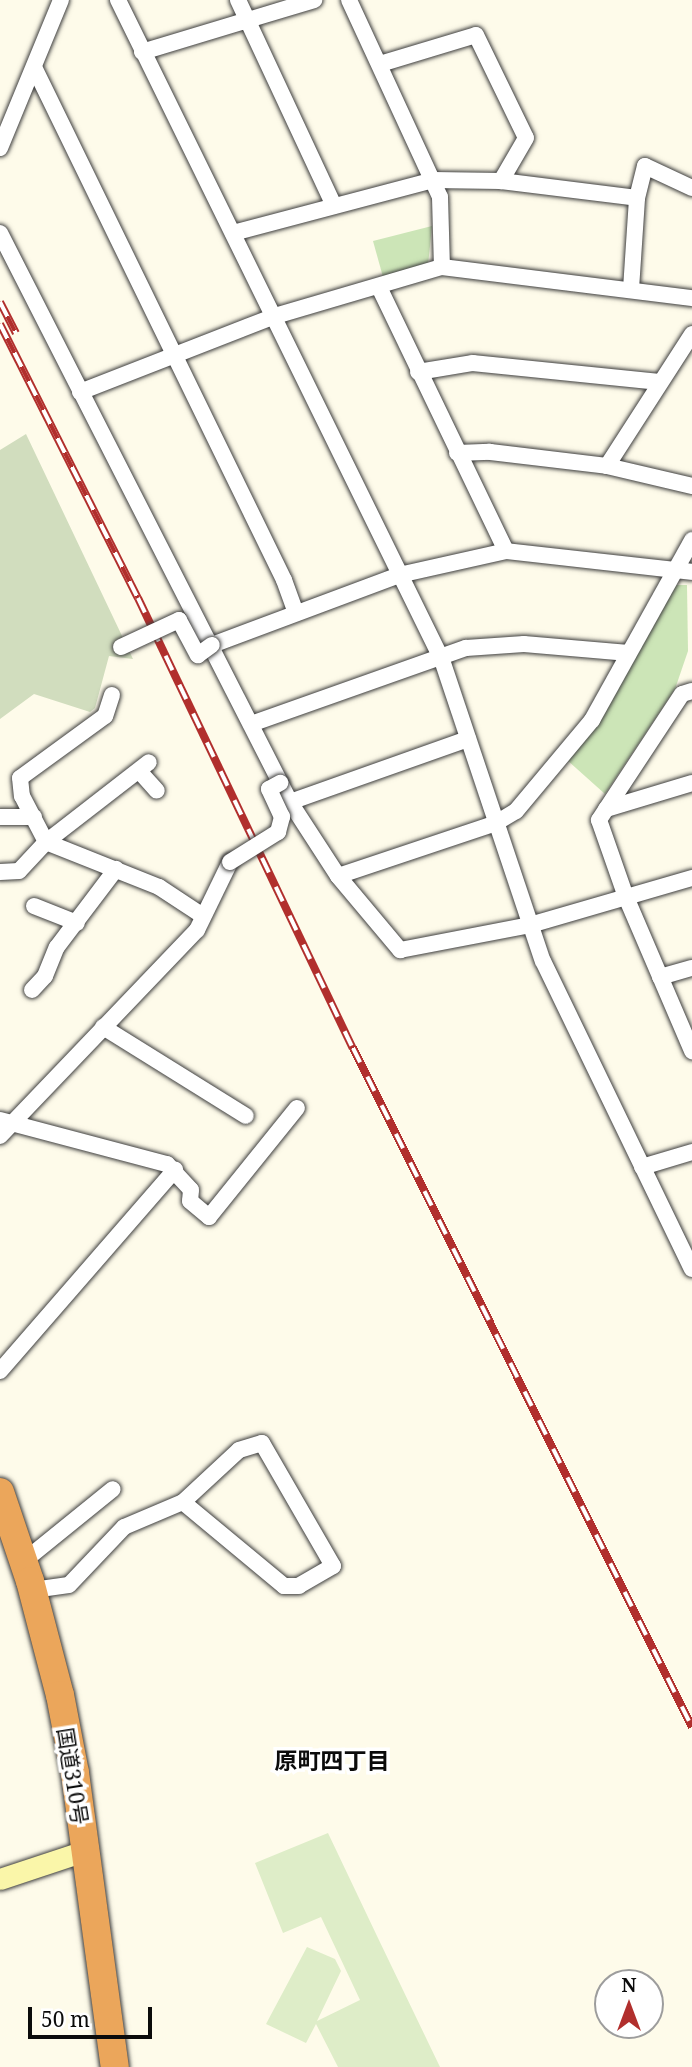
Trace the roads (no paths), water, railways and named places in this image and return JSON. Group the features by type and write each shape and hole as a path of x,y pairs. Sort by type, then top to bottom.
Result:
{"highway":[{"name":"国道310号","path":"0,1492 33,1591 62,1708 115,2067"}],"street":[{"path":"0,148 61,0"},
{"path":"118,0 440,656 530,925 692,1269"},
{"path":"239,0 334,206"},
{"path":"142,52 314,0"},
{"path":"349,0 440,197 442,267"},
{"path":"380,64 476,35 526,138 501,181"},
{"path":"34,67 175,354 296,612"},
{"path":"631,289 637,198 645,166 692,188"},
{"path":"233,233 433,180 501,181 637,198"},
{"path":"0,233 290,802 338,876 400,950 530,925 692,878"},
{"path":"80,391 275,316 442,267 692,298"},
{"path":"379,287 506,551"},
{"path":"607,466 692,334"},
{"path":"418,372 473,363 659,382"},
{"path":"457,453 490,452 607,466 692,486"},
{"path":"338,876 496,822 516,811 563,758 592,720 692,540"},
{"path":"121,647 180,620 198,655 212,645 399,575 506,551 692,572"},
{"path":"251,724 466,648 524,644 629,653"},
{"path":"692,691 682,694 599,820 626,897 692,1051"},
{"path":"112,695 105,716 20,778 22,796 47,842 159,887 204,916"},
{"path":"290,802 468,739"},
{"path":"0,872 19,871 47,842 144,767 158,791"},
{"path":"3,1127 197,930 230,862 278,832 282,817 269,789 280,783"},
{"path":"606,809 692,783"},
{"path":"0,817 34,817"},
{"path":"32,990 116,869"},
{"path":"34,906 77,923"},
{"path":"660,977 692,968"},
{"path":"103,1027 246,1116"},
{"path":"3,1127 87,1140 167,1164 191,1190 190,1201 209,1217 297,1108"},
{"path":"642,1167 692,1152"},
{"path":"0,1371 175,1170"},
{"path":"33,1591 69,1585 124,1528 183,1502 239,1450 262,1443 333,1566 299,1586 284,1586 183,1502"},
{"path":"24,1561 113,1489"},
{"path":"0,1879 85,1850"}],"railway":[{"path":"0,302 16,333"},
{"path":"0,324 138,598 353,1048 692,1727"}],"district":[{"name":"原町四丁目","path":"332,1760"}]}
